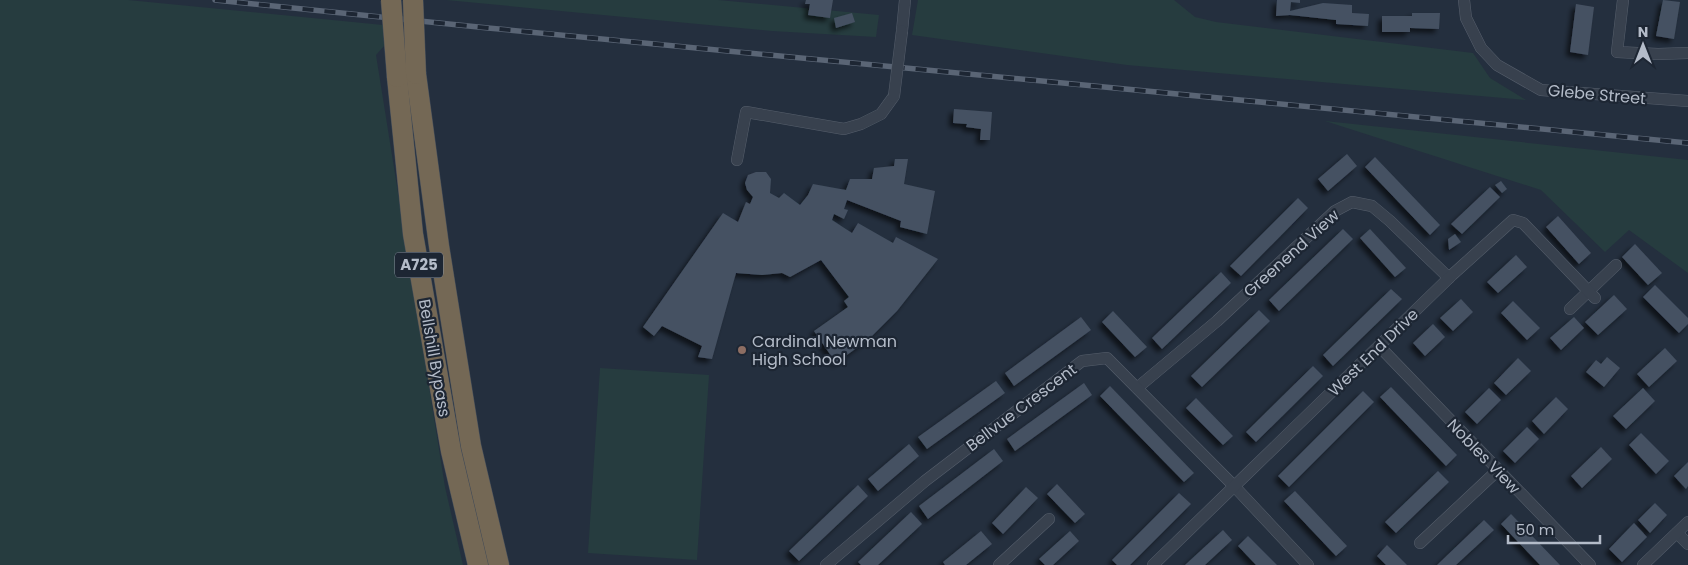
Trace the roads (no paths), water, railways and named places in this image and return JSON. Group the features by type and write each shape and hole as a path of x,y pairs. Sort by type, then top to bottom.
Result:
{"highway":[{"name":"Bellshill Bypass","path":"391,0 396,77 413,234 451,451 478,565"},
{"name":"Bellshill Bypass","path":"413,0 416,74 439,246 471,446 499,565"}],"street":[{"path":"737,160 746,112 844,129 861,124 881,114 894,96 905,0"},
{"name":"Glebe Street","path":"1464,0 1466,18 1481,48 1497,65 1541,90 1688,101"},
{"path":"1623,0 1617,52 1688,53"},
{"name":"Greenend View","path":"1137,388 1217,320 1335,211 1352,202 1372,206 1448,278"},
{"name":"West End Drive","path":"1153,565 1448,278 1513,220 1523,223 1592,295"},
{"path":"1570,309 1592,295 1616,265"},
{"name":"Nobles View","path":"1379,346 1590,565"},
{"name":"Bellvue Crescent","path":"826,565 924,480 1082,360 1107,358 1234,486 1308,565"},
{"path":"1420,543 1498,470"},
{"path":"999,565 1048,519"},
{"path":"1642,565 1688,522"},
{"path":"1677,532 1688,544"}],"railway":[{"path":"215,0 1688,143"}],"place":[{"name":"Cardinal Newman High School","path":"742,350"}]}
